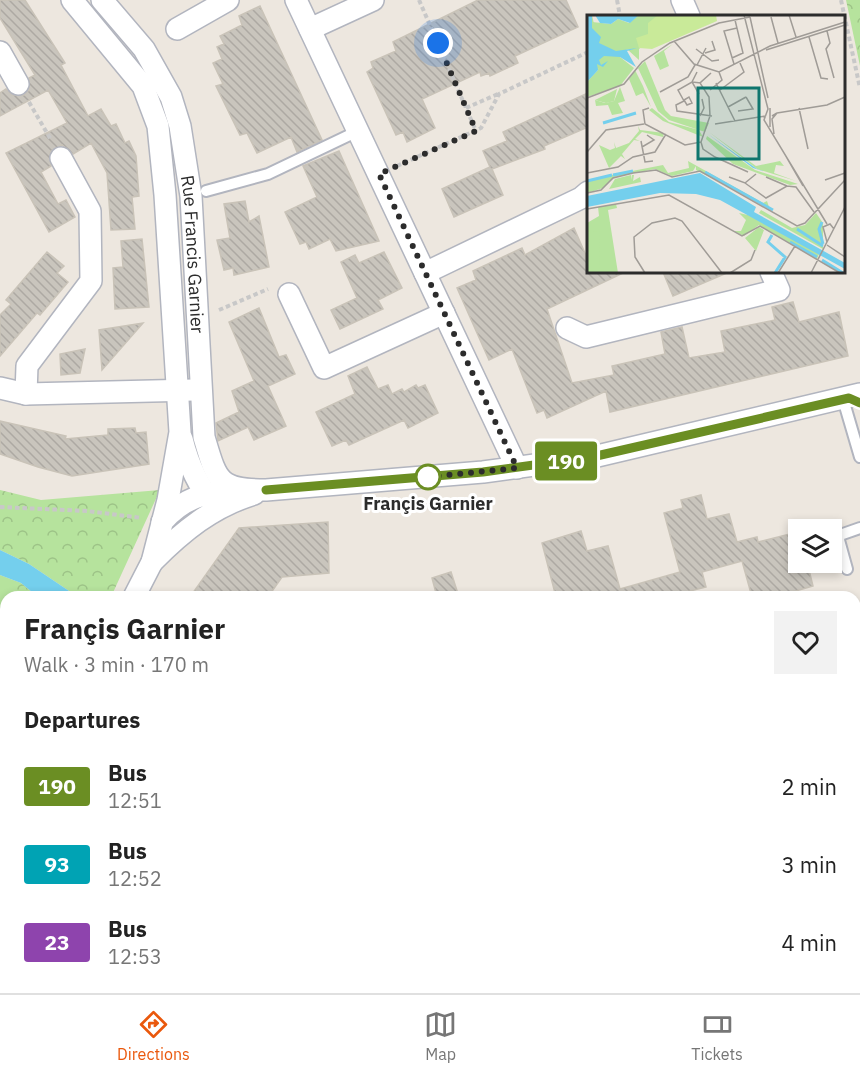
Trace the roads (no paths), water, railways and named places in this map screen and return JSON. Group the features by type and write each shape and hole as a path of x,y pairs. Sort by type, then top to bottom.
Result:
{"street":[{"name":"Rue Francis Garnier","path":"72,0 143,86 158,126 179,391 180,432"},
{"name":"Rue Francis Garnier","path":"102,0 144,49 171,97 180,126 191,196 204,436 213,466 224,482 236,490"},
{"path":"177,29 228,0"},
{"path":"296,0 517,468"},
{"path":"310,29 373,0"},
{"path":"682,0 689,15"},
{"path":"0,52 18,84"},
{"path":"26,394 27,366 91,280 90,211 62,158"},
{"path":"425,273 581,198 587,193"},
{"path":"567,328 586,337 779,290 771,273"},
{"path":"289,294 324,368 444,313"},
{"path":"0,388 26,394 202,390"},
{"path":"152,562 193,523 210,500 236,490 266,490 517,468 592,457 853,398"},
{"path":"180,432 188,462 210,500"},
{"path":"137,591 152,562 168,500 180,432"},
{"path":"160,524 183,502 210,500 266,490"}],"lane":[{"path":"206,191 268,174 358,131"},
{"path":"853,398 860,457"},
{"path":"847,568 840,535 860,528"}],"water":[{"path":"0,550 29,564 69,591 31,591 21,583 0,575"}],"place":[{"name":"Françis Garnier","path":"428,477"}]}
